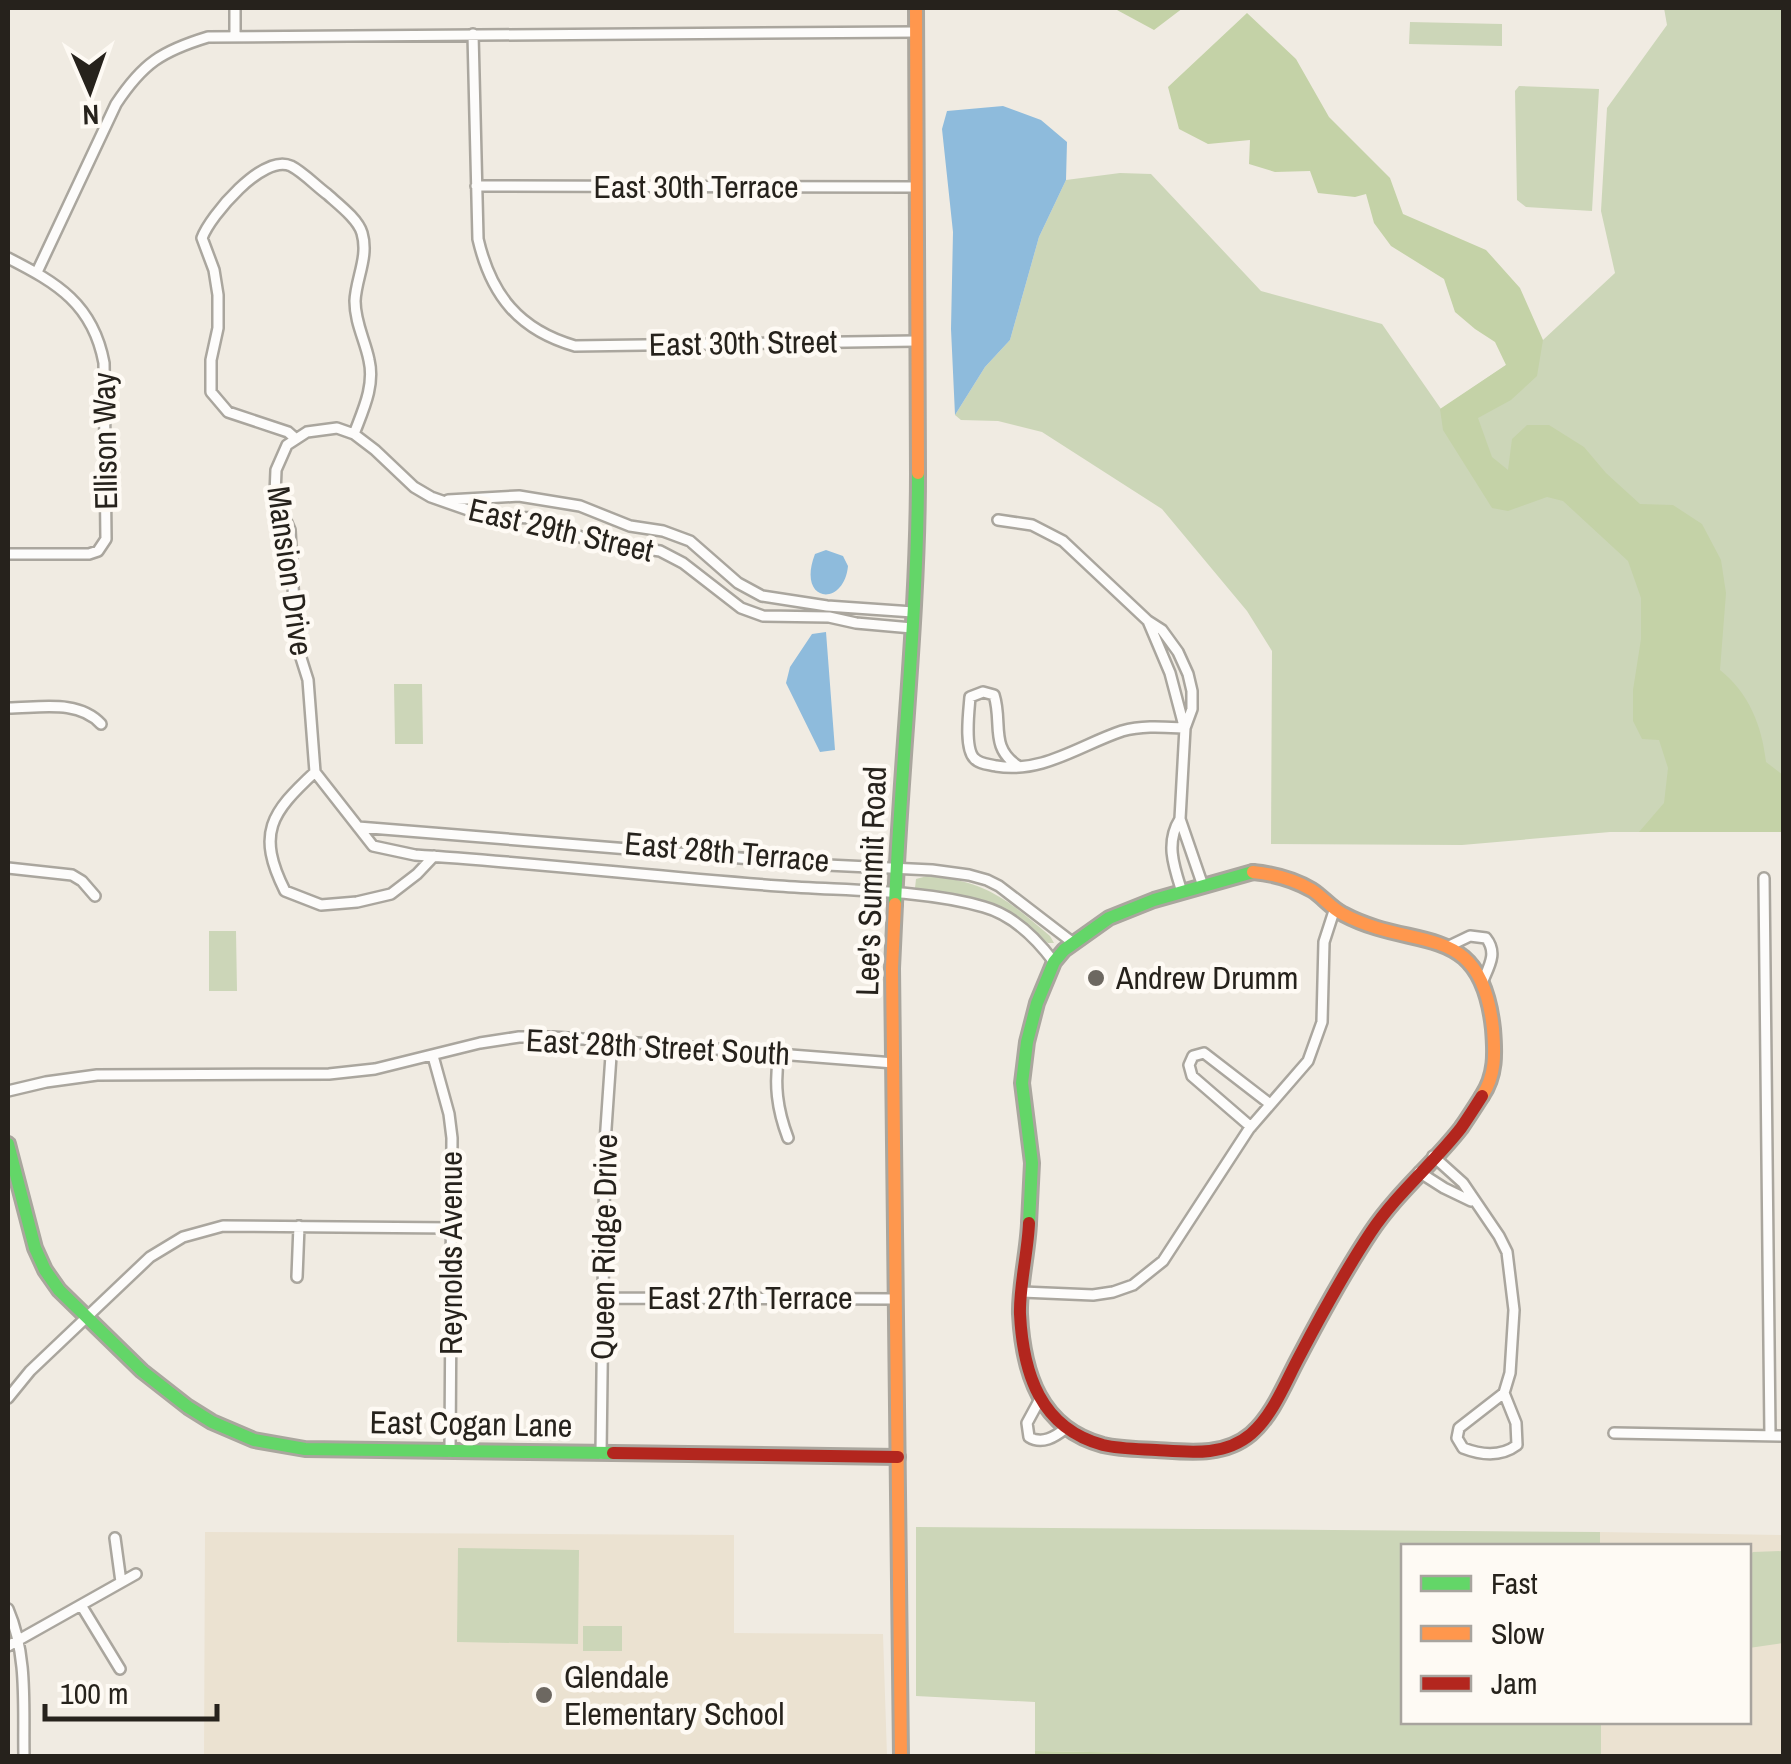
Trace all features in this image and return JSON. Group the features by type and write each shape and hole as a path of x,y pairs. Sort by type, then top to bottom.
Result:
{"street":[{"path":"235,8 235,36"},
{"name":"Lee's Summit Road","path":"901,1756 892,968 918,554 916,8"},
{"path":"37,272 130,82 154,59 176,46 208,37 916,32"},
{"path":"473,34 476,186"},
{"path":"296,439 288,432 228,412 211,392 218,295 202,238 207,225 255,174 274,164 288,164 337,202 362,229 365,255 355,298 356,322 370,362 370,391 354,434"},
{"name":"East 30th Terrace","path":"476,186 916,187"},
{"name":"East 30th Street","path":"476,186 478,239 492,283 522,319 543,334 569,344 916,341"},
{"name":"Ellison Way","path":"8,258 63,289 80,306 102,350 106,539 100,548 88,554 8,554"},
{"name":"Mansion Drive","path":"315,772 308,680 296,642 290,530 276,494 276,470 287,445 307,432 338,428 354,434"},
{"name":"East 29th Street","path":"354,434 414,487 431,497 495,517 537,518 590,541 660,551 683,563 741,608 763,616 829,617 912,628"},
{"name":"East 29th Street","path":"431,497 450,500 519,496 580,506 630,526 664,531 690,542 738,583 762,596 827,606 913,612"},
{"path":"998,520 1032,525 1063,540 1162,630 1178,652 1188,674 1192,709 1185,728 1180,819 1171,854 1182,892"},
{"path":"1148,621 1170,672 1185,728"},
{"path":"1018,766 1001,750 994,695 983,692 970,696 972,757 1002,767 1018,766 1060,758 1137,728 1185,728"},
{"path":"8,708 73,707 91,714 101,724"},
{"path":"315,772 278,811 269,832 272,866 285,891 321,905 357,902 391,894 434,856"},
{"name":"East 28th Terrace","path":"315,772 373,846 434,856 895,893 964,902 1012,918 1054,962"},
{"path":"1180,819 1203,886"},
{"name":"East 28th Terrace","path":"357,828 950,872 988,880 1072,942"},
{"path":"8,868 72,875 95,896"},
{"path":"1253,872 1279,875 1312,890 1342,913 1379,928 1437,942 1461,954 1477,970 1490,1001 1496,1058 1486,1090 1459,1130 1372,1230 1264,1420 1248,1437 1224,1449 1197,1452 1120,1448 1100,1444 1066,1428 1040,1399 1029,1370 1020,1312 1032,1164 1022,1083 1037,1003 1054,962 1072,942 1108,918 1182,892 1253,872"},
{"path":"1764,878 1770,1436"},
{"path":"1022,1292 1113,1292 1133,1285 1163,1261 1251,1127 1308,1060 1322,1022 1324,942 1334,908"},
{"path":"1447,947 1470,936 1486,938 1493,946 1493,955 1482,983"},
{"name":"East 28th Street South","path":"8,1091 97,1075 328,1074 374,1069 480,1042 519,1038 553,1037 894,1063"},
{"name":"Queen Ridge Drive","path":"602,1454 605,1142 612,1041"},
{"path":"1251,1127 1192,1076 1189,1066 1193,1056 1204,1053 1270,1104"},
{"path":"779,1054 776,1100 788,1138"},
{"name":"Reynolds Avenue","path":"432,1056 452,1138 450,1452"},
{"name":"East Cogan Lane","path":"8,1144 14,1196 45,1270 59,1290 169,1395 198,1415 238,1434 305,1450 898,1457"},
{"path":"1433,1156 1456,1176 1499,1236 1507,1252 1514,1310 1510,1373 1504,1394 1459,1428 1457,1438 1463,1448 1506,1453 1517,1445 1516,1424 1504,1394"},
{"path":"1419,1172 1474,1202"},
{"path":"8,1398 30,1371 150,1258 183,1237 223,1226 452,1228"},
{"path":"297,1278 298,1226"},
{"name":"East 27th Terrace","path":"603,1298 896,1299"},
{"path":"1040,1399 1027,1422 1029,1437 1044,1440 1066,1428"},
{"path":"1614,1433 1784,1436"},
{"path":"115,1538 121,1582"},
{"path":"12,1643 136,1574"},
{"path":"81,1605 120,1669"},
{"path":"8,1610 12,1643 24,1672 24,1756"}],"shaded area":[{"name":"Glendale Elementary School","path":"205,1532 734,1535 734,1633 883,1634 887,1756 204,1756"},
{"path":"1600,1532 1783,1535 1783,1756 1601,1756 1601,1724 1751,1724 1751,1544 1600,1544"}],"green space":[{"path":"1118,8 1183,8 1154,30"},
{"path":"1664,8 1783,8 1783,832 1610,832 1462,845 1271,844 1272,651 1247,611 1162,509 1042,432 998,421 961,420 955,415 985,367 1010,340 1039,237 1066,180 1120,173 1151,174 1261,291 1382,324 1441,409 1543,340 1615,273 1601,211 1607,108 1667,25"},
{"path":"1247,13 1296,59 1329,117 1390,178 1403,214 1486,250 1520,288 1543,340 1537,376 1511,400 1478,418 1492,457 1508,470 1512,439 1527,425 1549,425 1584,447 1640,504 1673,505 1702,524 1721,560 1726,593 1720,670 1739,689 1752,711 1766,762 1783,775 1783,832 1639,832 1664,803 1668,768 1659,740 1642,739 1633,721 1641,598 1628,561 1563,501 1547,497 1508,511 1492,508 1443,430 1440,409 1506,365 1495,342 1455,312 1444,279 1391,246 1374,223 1366,194 1355,197 1318,193 1310,171 1275,172 1249,164 1250,140 1208,144 1179,129 1168,87"},
{"path":"1410,22 1502,24 1502,46 1409,44"},
{"path":"1519,86 1599,89 1592,211 1526,207 1517,200 1515,91"},
{"path":"394,684 422,684 423,744 395,744"},
{"path":"927,876 965,882 994,894 1035,923 1054,943 1048,943 988,902 920,892 915,888 916,879"},
{"path":"209,931 236,931 237,991 209,991"},
{"path":"916,1527 1600,1532 1600,1544 1401,1544 1401,1724 1601,1724 1601,1756 1035,1751 1035,1702 916,1696"},
{"path":"458,1548 579,1550 578,1644 457,1642"},
{"path":"1783,1551 1783,1643 1751,1648 1753,1552"},
{"path":"583,1626 622,1626 622,1651 583,1651"},
{"path":"1035,1751 1309,1756 1035,1756"}],"water":[{"path":"1003,106 1041,120 1067,142 1066,180 1039,237 1010,340 985,367 955,415 951,329 953,232 942,129 947,111"},
{"path":"826,550 843,556 848,566 845,580 831,594 816,590 812,582 815,554"},
{"path":"826,632 835,750 820,752 786,683 790,667 812,634"}],"traffic: fast":[{"path":"895,904 918,473"},
{"path":"1029,1223 1032,1163 1022,1083 1037,1003 1054,962 1064,950 1109,918 1154,900 1253,872"},
{"path":"8,1144 35,1248 59,1290 142,1371 212,1422 254,1440 305,1449 613,1453"}],"traffic: slow":[{"path":"916,8 918,473"},
{"path":"1253,872 1298,883 1339,912 1370,926 1441,944 1460,954 1475,970 1486,994 1493,1029 1492,1072 1482,1096"},
{"path":"895,904 892,968 901,1756"}],"traffic: jam":[{"path":"1029,1223 1020,1304 1022,1336 1031,1377 1050,1412 1081,1437 1103,1445 1193,1452 1218,1450 1251,1434 1266,1418 1371,1232 1461,1128 1482,1096"},
{"path":"613,1453 898,1457"}],"place":[{"name":"Andrew Drumm","path":"1096,978"},
{"name":"Glendale Elementary School","path":"544,1695"}]}
